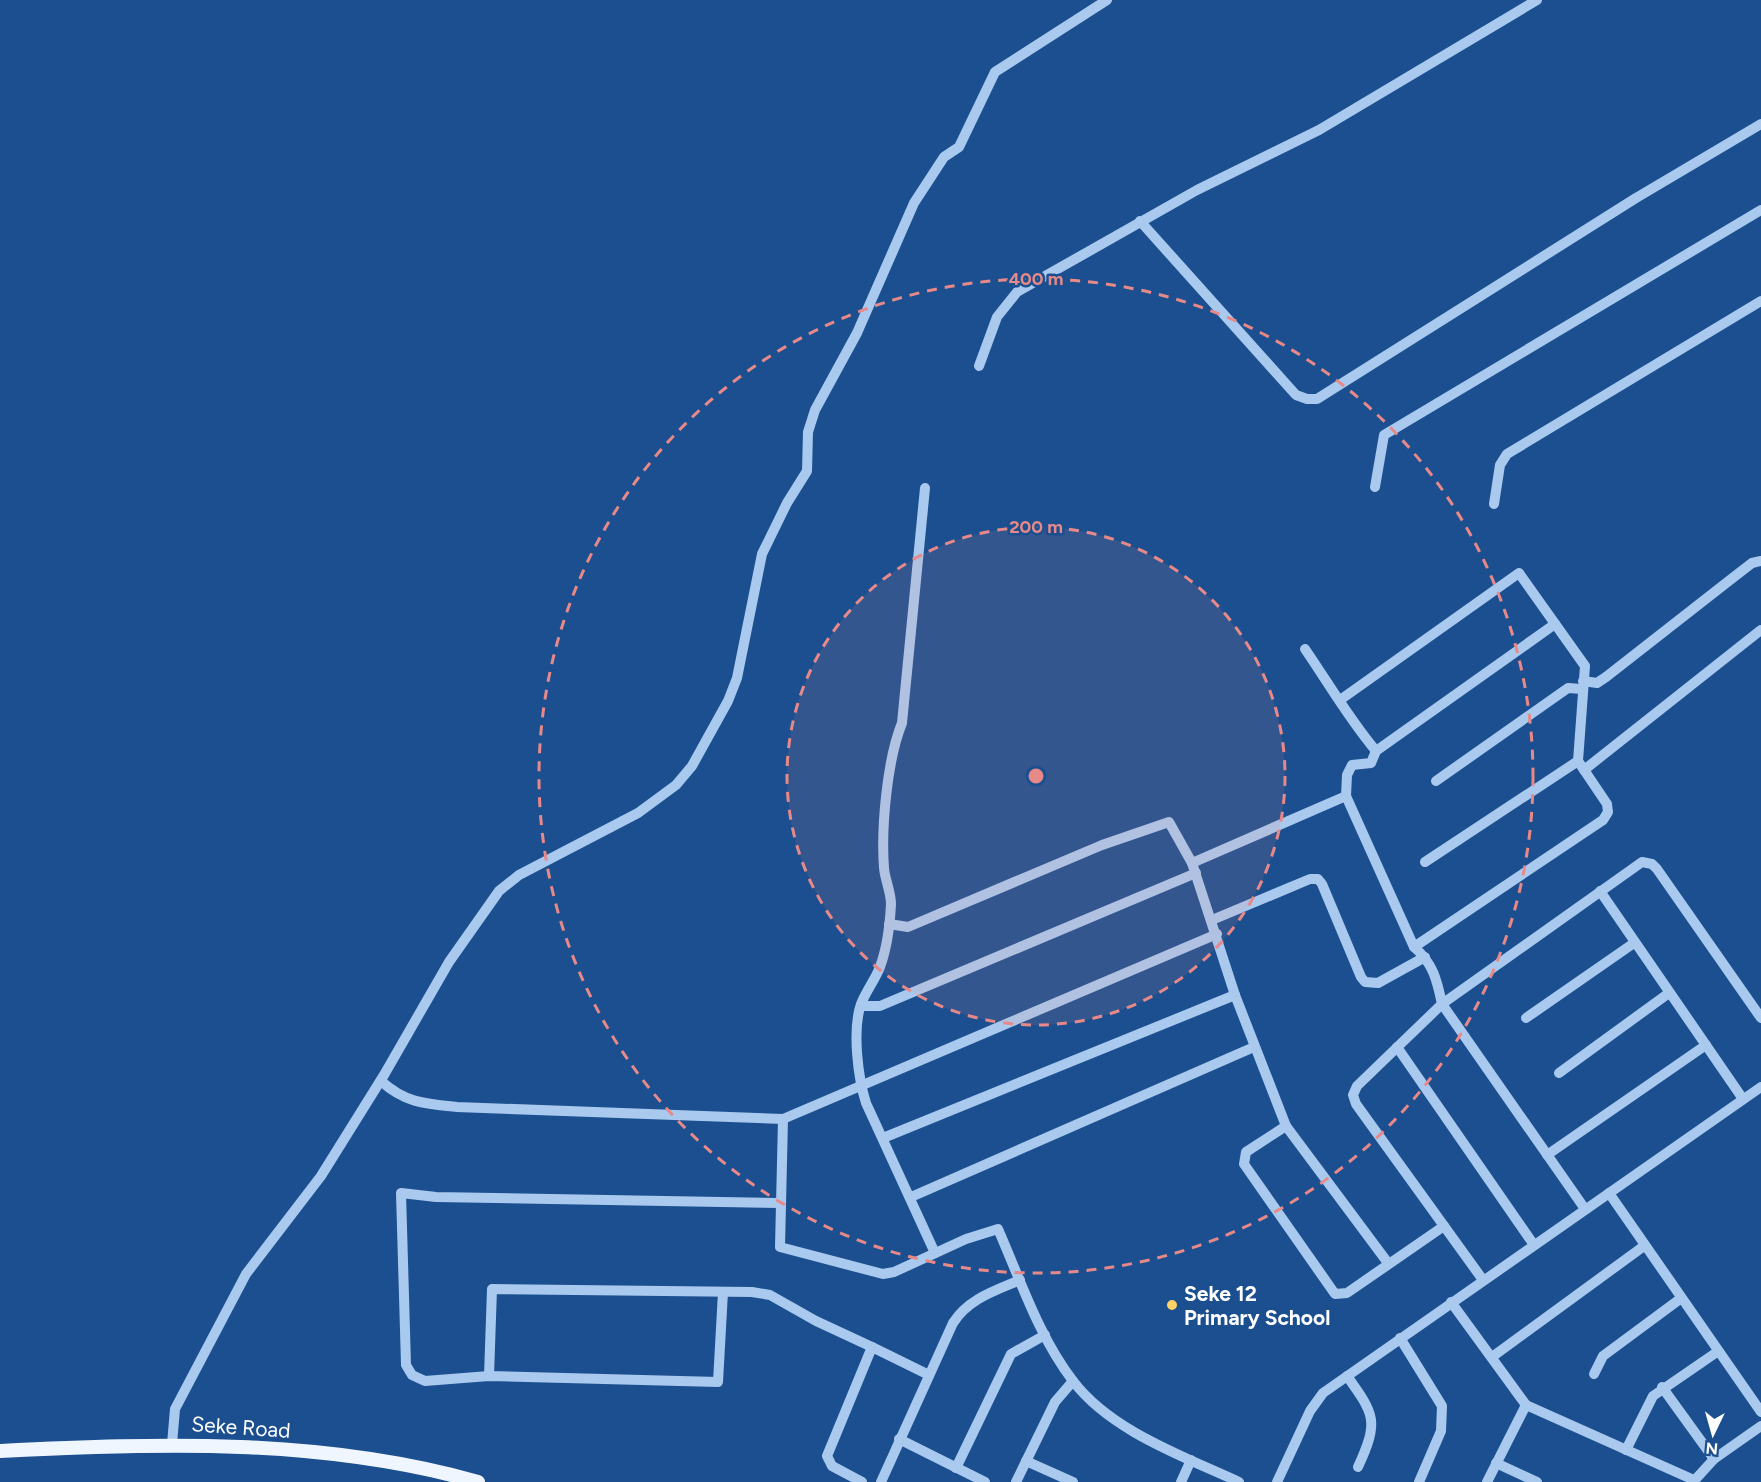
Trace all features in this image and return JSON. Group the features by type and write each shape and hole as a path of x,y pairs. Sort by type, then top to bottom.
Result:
{"main road":[{"name":"Seke Road","path":"0,1451 172,1444 327,1454 409,1466 478,1482"}],"street":[{"path":"172,1444 175,1409 246,1274 321,1176 381,1081 448,962 499,891 527,871 595,838 658,800 676,785 692,766 728,701 737,678 762,554 807,471 808,432 815,410 862,322 914,203 944,157 959,147 995,72 1107,0"},
{"path":"979,366 997,317 1017,292 1197,190 1318,130 1537,0"},
{"path":"1140,221 1296,395 1317,399 1636,198 1761,124"},
{"path":"1375,487 1384,435 1761,210"},
{"path":"1494,504 1500,465 1508,454 1761,301"},
{"path":"925,488 902,723 894,741 886,802 884,868 891,902 889,924 880,967 861,1005 857,1047 861,1086 934,1253"},
{"path":"1436,781 1568,688 1597,683 1606,677 1752,563 1761,561"},
{"path":"1340,700 1519,573 1585,666 1582,685 1581,765 1607,804 1608,812 1603,820 1594,823 1414,947"},
{"path":"1555,624 1376,751 1371,763 1352,765 1347,775 1346,796 1414,947 1425,957 1435,972 1442,1004 1585,1209"},
{"path":"1425,862 1581,765 1761,630"},
{"path":"1305,649 1340,700 1350,721 1376,751"},
{"path":"861,1005 880,1006 1194,868 1346,796"},
{"path":"889,924 908,927 1102,845 1169,822 1194,868 1235,995 1286,1126 1388,1263"},
{"path":"1483,1280 1354,1100 1357,1086 1442,1004 1638,864 1652,864 1761,1018"},
{"path":"1212,920 1310,879 1318,879 1365,982 1378,983 1425,957"},
{"path":"1600,891 1634,944 1743,1099"},
{"path":"381,1081 397,1095 423,1103 457,1107 783,1119 1217,934"},
{"path":"1526,1018 1634,944"},
{"path":"1559,1073 1669,993"},
{"path":"883,1138 1235,995"},
{"path":"1547,1155 1706,1045"},
{"path":"910,1197 1254,1047"},
{"path":"1397,1047 1534,1245"},
{"path":"1277,1482 1316,1401 1347,1376 1451,1302 1761,1087"},
{"path":"783,1119 780,1246 883,1274 894,1272 934,1253 998,1229 1045,1335 1073,1381 1100,1407 1129,1428 1239,1482"},
{"path":"1286,1126 1246,1152 1244,1164 1331,1290 1338,1295 1347,1293 1444,1226"},
{"path":"723,1292 718,1382 489,1376 425,1381 412,1375 406,1365 401,1193 435,1197 780,1203"},
{"path":"1609,1193 1680,1299 1761,1412"},
{"path":"1492,1357 1644,1246"},
{"path":"880,1482 961,1310 975,1299 1020,1280"},
{"path":"489,1376 492,1289 723,1292 770,1295 816,1321 929,1375"},
{"path":"1594,1374 1602,1356 1680,1299"},
{"path":"1451,1302 1526,1405 1694,1481 1714,1459 1761,1426"},
{"path":"956,1468 1011,1354 1045,1335"},
{"path":"1400,1338 1442,1406 1441,1431 1419,1482"},
{"path":"862,1482 832,1466 827,1456 872,1347"},
{"path":"1626,1450 1649,1402 1662,1387 1717,1352"},
{"path":"1347,1376 1371,1413 1371,1436 1358,1467"},
{"path":"1016,1482 1054,1402 1073,1381"},
{"path":"1662,1387 1714,1459"},
{"path":"1487,1482 1526,1405"},
{"path":"899,1440 985,1482"},
{"path":"1181,1482 1191,1460"},
{"path":"1026,1461 1073,1482"},
{"path":"1496,1463 1536,1482"}],"place":[{"name":"Seke 12 Primary School","path":"1172,1305"}]}
